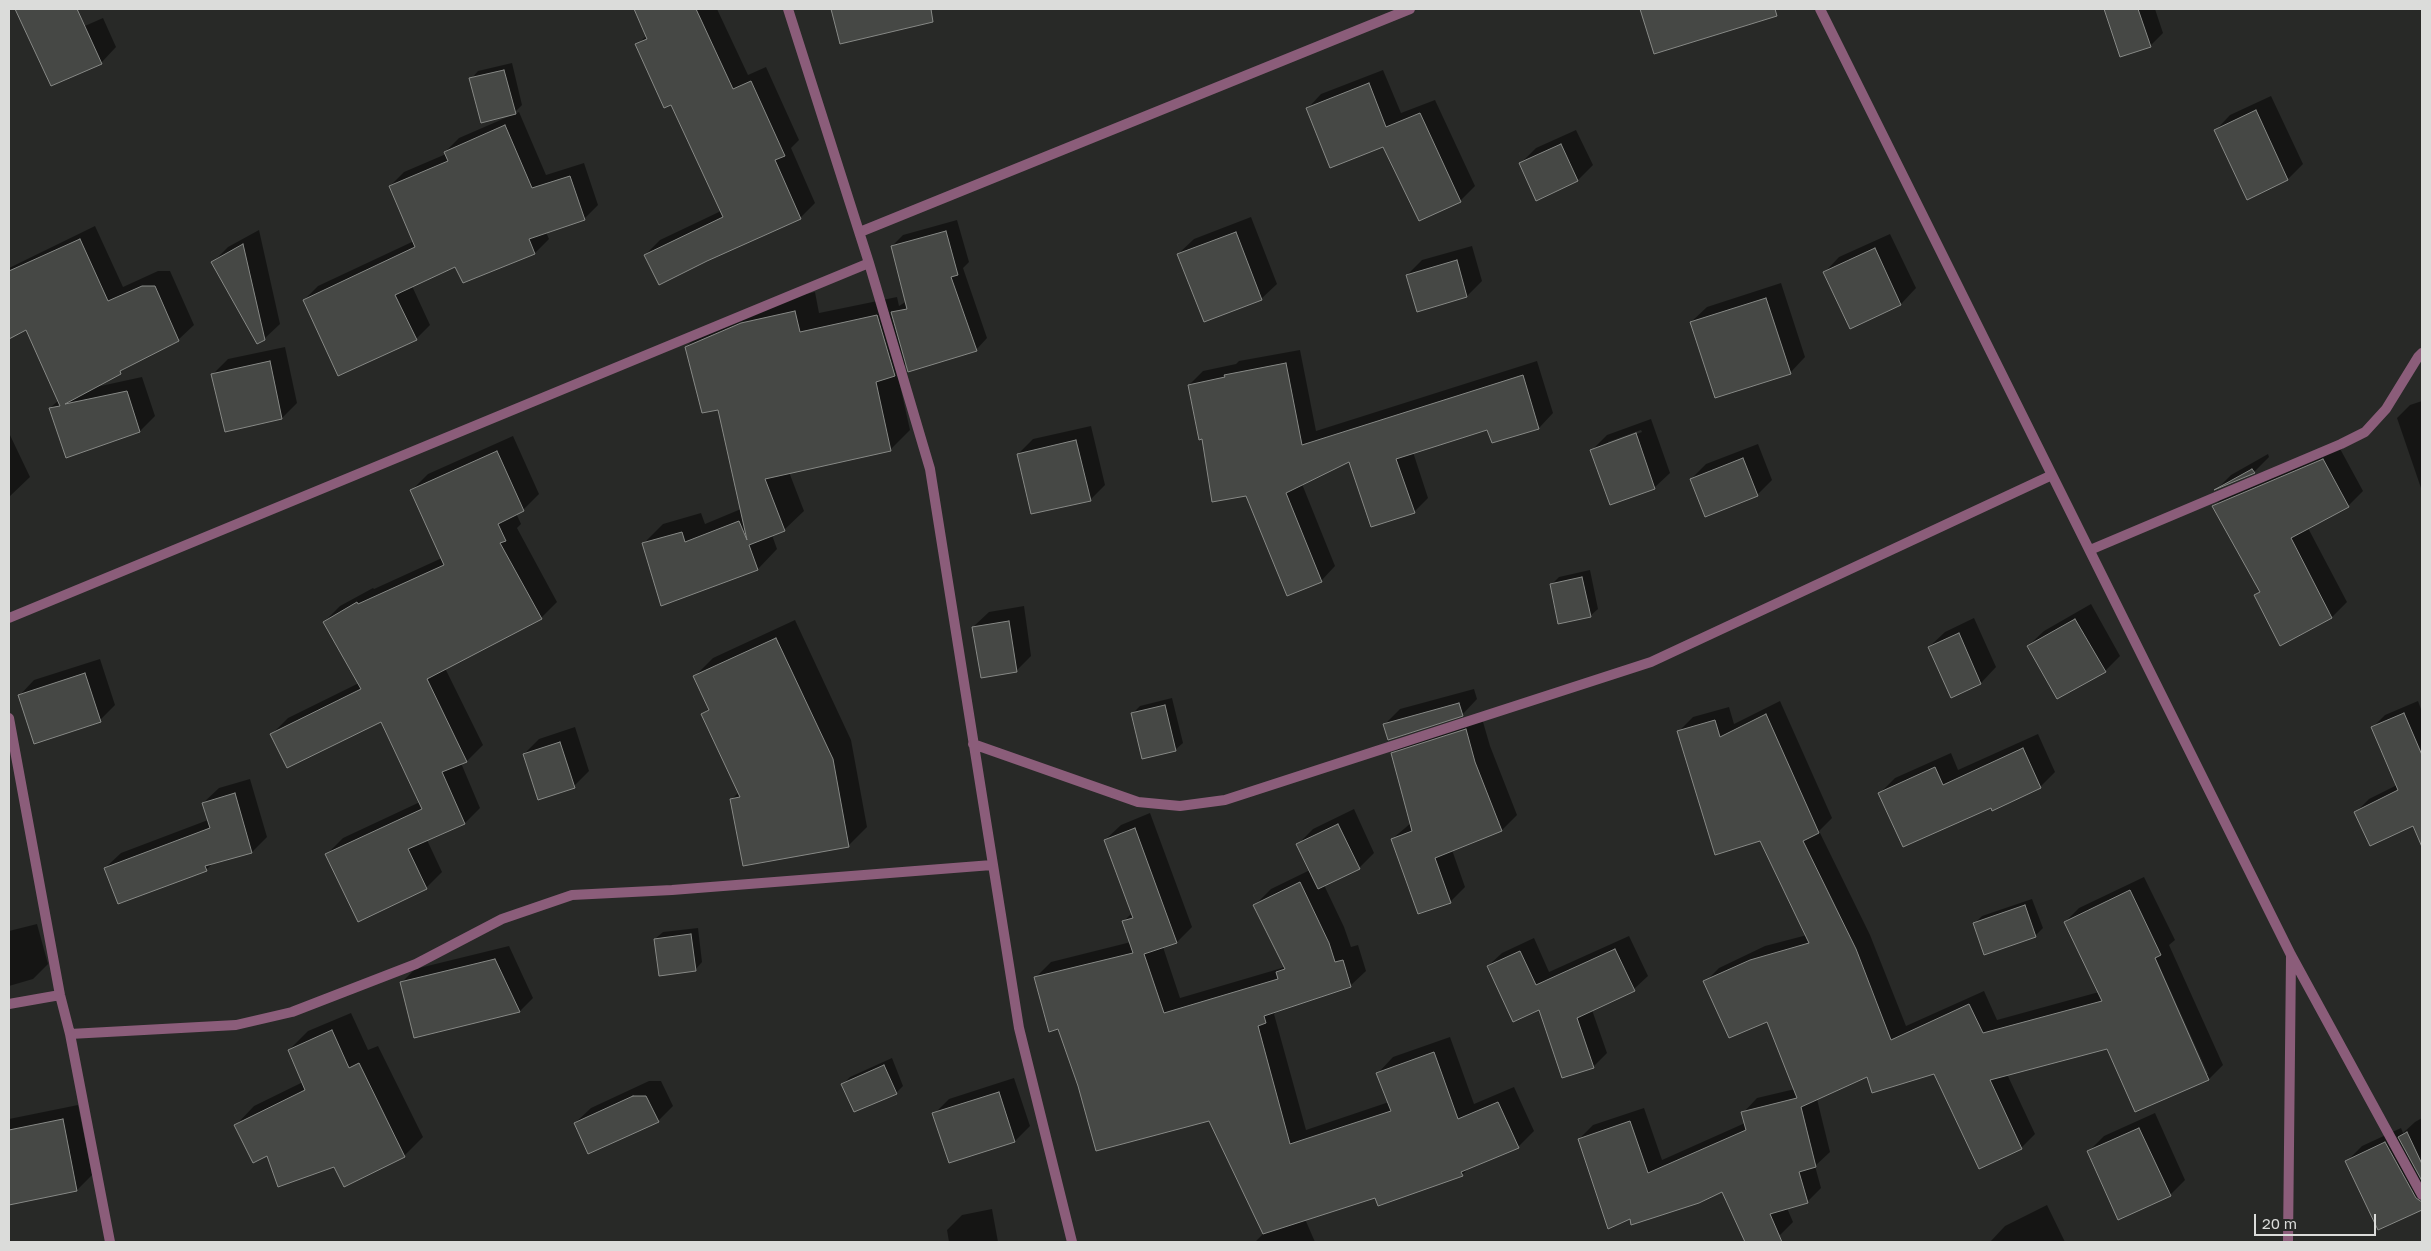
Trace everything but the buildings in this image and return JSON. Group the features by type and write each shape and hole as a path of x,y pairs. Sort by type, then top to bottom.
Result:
{"street":[{"path":"788,9 870,263 930,468 1019,1028 1072,1242"},
{"path":"860,232 1410,9"},
{"path":"1820,9 2291,955 2422,1195"},
{"path":"9,618 870,263"},
{"path":"2090,550 2342,444 2365,432 2386,409 2418,356 2422,353"},
{"path":"974,744 1138,802 1180,806 1224,800 1651,662 2052,475"},
{"path":"9,718 60,995 70,1034 110,1242"},
{"path":"70,1034 236,1025 292,1012 416,964 502,919 572,895 672,890 992,865"},
{"path":"2288,1242 2291,955"},
{"path":"9,1004 60,995"}]}
